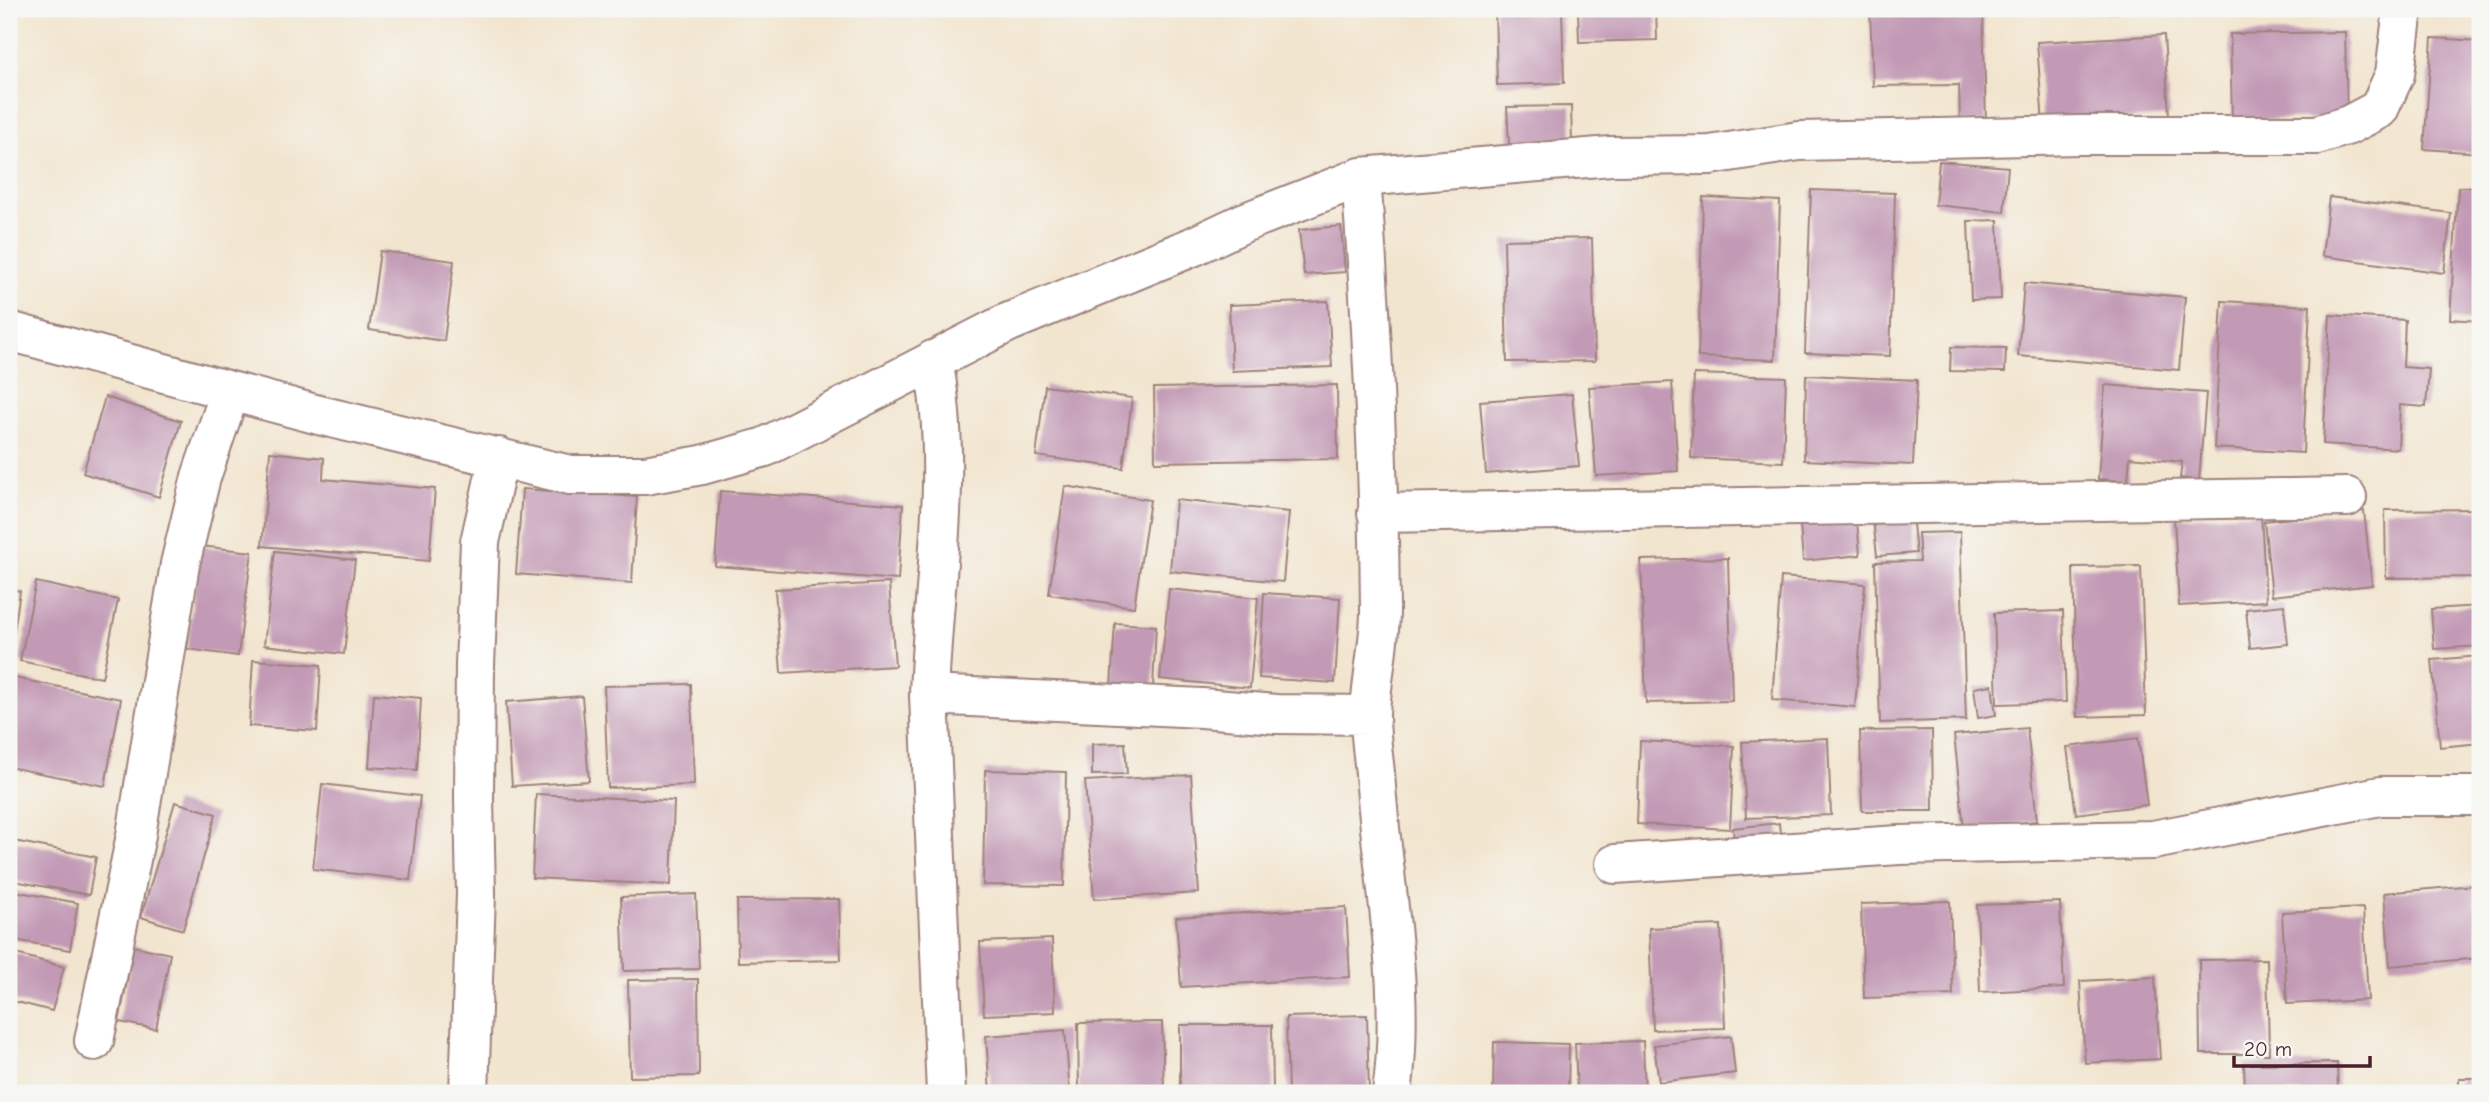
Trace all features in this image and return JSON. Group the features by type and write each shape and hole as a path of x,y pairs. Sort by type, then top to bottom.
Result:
{"street":[{"path":"9,331 230,392 570,475 645,475 702,465 765,447 1007,323 1192,247 1243,223 1361,177 1611,156 1710,155 1799,141 2080,135 2317,135 2349,125 2379,109 2395,74 2403,9"},
{"path":"1361,177 1369,287 1380,613 1370,715 1378,823 1396,966 1397,1060 1392,1093"},
{"path":"933,360 940,397 943,441 929,695 946,1093"},
{"path":"94,1041 136,835 180,564 201,477 230,392"},
{"path":"470,1093 476,894 475,665 479,556 499,457"},
{"path":"1377,513 2347,497"},
{"path":"929,695 1276,714 1370,715"},
{"path":"1615,864 1899,845 2153,840 2380,796 2480,796"}],"building":[{"path":"1495,9 1562,9 1564,83 1497,85"},
{"path":"1578,9 1656,9 1657,40 1579,42"},
{"path":"1677,9 1769,9 1769,13 1677,12"},
{"path":"1983,9 1986,122 1960,122 1959,85 1873,86 1870,10"},
{"path":"2118,9 2118,13 2048,11"},
{"path":"2345,32 2347,118 2232,120 2230,34"},
{"path":"2164,35 2169,116 2043,125 2037,42"},
{"path":"2432,38 2480,41 2480,153 2424,149"},
{"path":"1571,106 1572,143 1509,144 1507,107"},
{"path":"1939,161 2008,167 2004,212 1935,205"},
{"path":"2458,187 2480,188 2480,321 2450,319"},
{"path":"1811,190 1895,193 1890,356 1805,353"},
{"path":"1703,197 1780,201 1775,360 1698,357"},
{"path":"2329,197 2451,213 2444,273 2322,256"},
{"path":"1998,220 2001,299 1971,300 1968,221"},
{"path":"1341,226 1345,272 1304,275 1299,230"},
{"path":"1592,238 1595,361 1507,362 1504,240"},
{"path":"380,251 454,261 444,341 369,330"},
{"path":"2024,283 2185,297 2179,370 2018,356"},
{"path":"1328,301 1332,367 1232,371 1229,305"},
{"path":"2222,301 2310,306 2303,453 2214,448"},
{"path":"2330,315 2405,320 2403,367 2429,369 2426,407 2400,405 2398,449 2323,444"},
{"path":"1951,347 2006,348 2005,372 1950,371"},
{"path":"1694,374 1786,377 1783,462 1691,458"},
{"path":"1806,375 1917,380 1913,465 1804,460"},
{"path":"1672,382 1678,471 1596,476 1589,387"},
{"path":"1337,385 1338,459 1155,462 1154,388"},
{"path":"2105,385 2206,393 2199,481 2180,478 2182,462 2130,457 2128,481 2098,479"},
{"path":"1045,386 1132,398 1123,468 1036,456"},
{"path":"1572,394 1579,466 1486,474 1480,401"},
{"path":"105,397 181,421 159,497 83,473"},
{"path":"270,452 324,458 323,479 435,489 429,561 262,546"},
{"path":"1065,486 1150,500 1134,607 1049,594"},
{"path":"522,489 637,497 632,583 516,574"},
{"path":"720,491 903,505 898,580 715,566"},
{"path":"1176,500 1289,512 1283,582 1170,571"},
{"path":"2480,509 2480,577 2386,578 2385,510"},
{"path":"2364,511 2372,585 2272,596 2264,521"},
{"path":"2261,513 2266,601 2179,606 2174,518"},
{"path":"1912,515 1916,553 1877,556 1873,519"},
{"path":"1857,521 1860,555 1803,561 1800,525"},
{"path":"1960,532 1966,720 1880,723 1875,562 1920,561 1918,533"},
{"path":"200,546 252,552 238,656 187,649"},
{"path":"275,551 355,560 344,654 264,645"},
{"path":"1728,558 1732,701 1646,703 1641,560"},
{"path":"2141,566 2146,715 2077,717 2073,567"},
{"path":"1781,577 1865,584 1855,707 1772,700"},
{"path":"36,582 118,600 102,678 20,661"},
{"path":"889,583 895,666 781,673 775,589"},
{"path":"9,589 20,591 10,659 9,659"},
{"path":"1169,589 1258,598 1250,688 1160,679"},
{"path":"1264,593 1340,598 1335,683 1259,678"},
{"path":"2284,605 2288,644 2250,648 2246,609"},
{"path":"2480,606 2480,646 2434,649 2431,609"},
{"path":"2063,611 2066,702 1997,704 1994,613"},
{"path":"1115,623 1156,626 1153,688 1111,686"},
{"path":"2480,656 2480,743 2440,747 2432,660"},
{"path":"253,660 321,665 317,731 249,726"},
{"path":"9,677 121,699 105,786 9,767"},
{"path":"691,684 694,785 608,788 604,686"},
{"path":"1992,685 1996,715 1978,718 1974,688"},
{"path":"374,694 421,698 417,770 369,767"},
{"path":"582,696 589,781 512,786 506,702"},
{"path":"2027,728 2037,821 1964,829 1954,735"},
{"path":"1932,730 1933,811 1862,811 1860,731"},
{"path":"1828,738 1831,815 1746,818 1742,742"},
{"path":"2138,738 2147,805 2076,814 2067,747"},
{"path":"1640,741 1734,746 1730,829 1637,824"},
{"path":"1125,743 1127,774 1092,775 1092,744"},
{"path":"985,770 1066,772 1064,886 983,885"},
{"path":"1191,775 1199,893 1094,899 1085,781"},
{"path":"322,784 420,796 410,880 313,869"},
{"path":"536,794 674,801 671,885 532,878"},
{"path":"175,802 216,814 183,930 141,917"},
{"path":"1779,823 1781,847 1735,852 1733,828"},
{"path":"9,840 96,857 89,895 9,880"},
{"path":"2474,885 2480,958 2390,966 2384,893"},
{"path":"9,890 78,903 70,950 9,939"},
{"path":"696,894 699,969 624,971 621,897"},
{"path":"839,899 841,960 738,962 737,900"},
{"path":"1950,901 1953,995 1864,998 1861,904"},
{"path":"2060,902 2064,988 1980,992 1977,905"},
{"path":"1346,907 1350,977 1181,987 1176,917"},
{"path":"2363,908 2368,1000 2287,1004 2282,912"},
{"path":"1721,925 1725,1028 1653,1030 1649,928"},
{"path":"1052,939 1055,1012 984,1015 980,942"},
{"path":"134,946 170,954 156,1029 119,1022"},
{"path":"9,952 64,967 52,1011 9,1000"},
{"path":"2267,959 2269,1054 2200,1054 2199,960"},
{"path":"2155,977 2160,1059 2085,1063 2080,981"},
{"path":"698,979 699,1076 630,1077 628,980"},
{"path":"1367,1015 1369,1093 1288,1093 1286,1017"},
{"path":"1162,1022 1164,1093 1079,1093 1078,1023"},
{"path":"1180,1025 1272,1025 1273,1093 1180,1093"},
{"path":"1065,1030 1070,1093 990,1093 986,1036"},
{"path":"1731,1036 1735,1073 1659,1082 1654,1045"},
{"path":"1643,1041 1645,1093 1577,1093 1575,1043"},
{"path":"1494,1042 1569,1044 1568,1093 1493,1093"},
{"path":"2337,1063 2338,1093 2245,1093 2244,1064"},
{"path":"2459,1078 2480,1078 2480,1093 2459,1093"}]}
